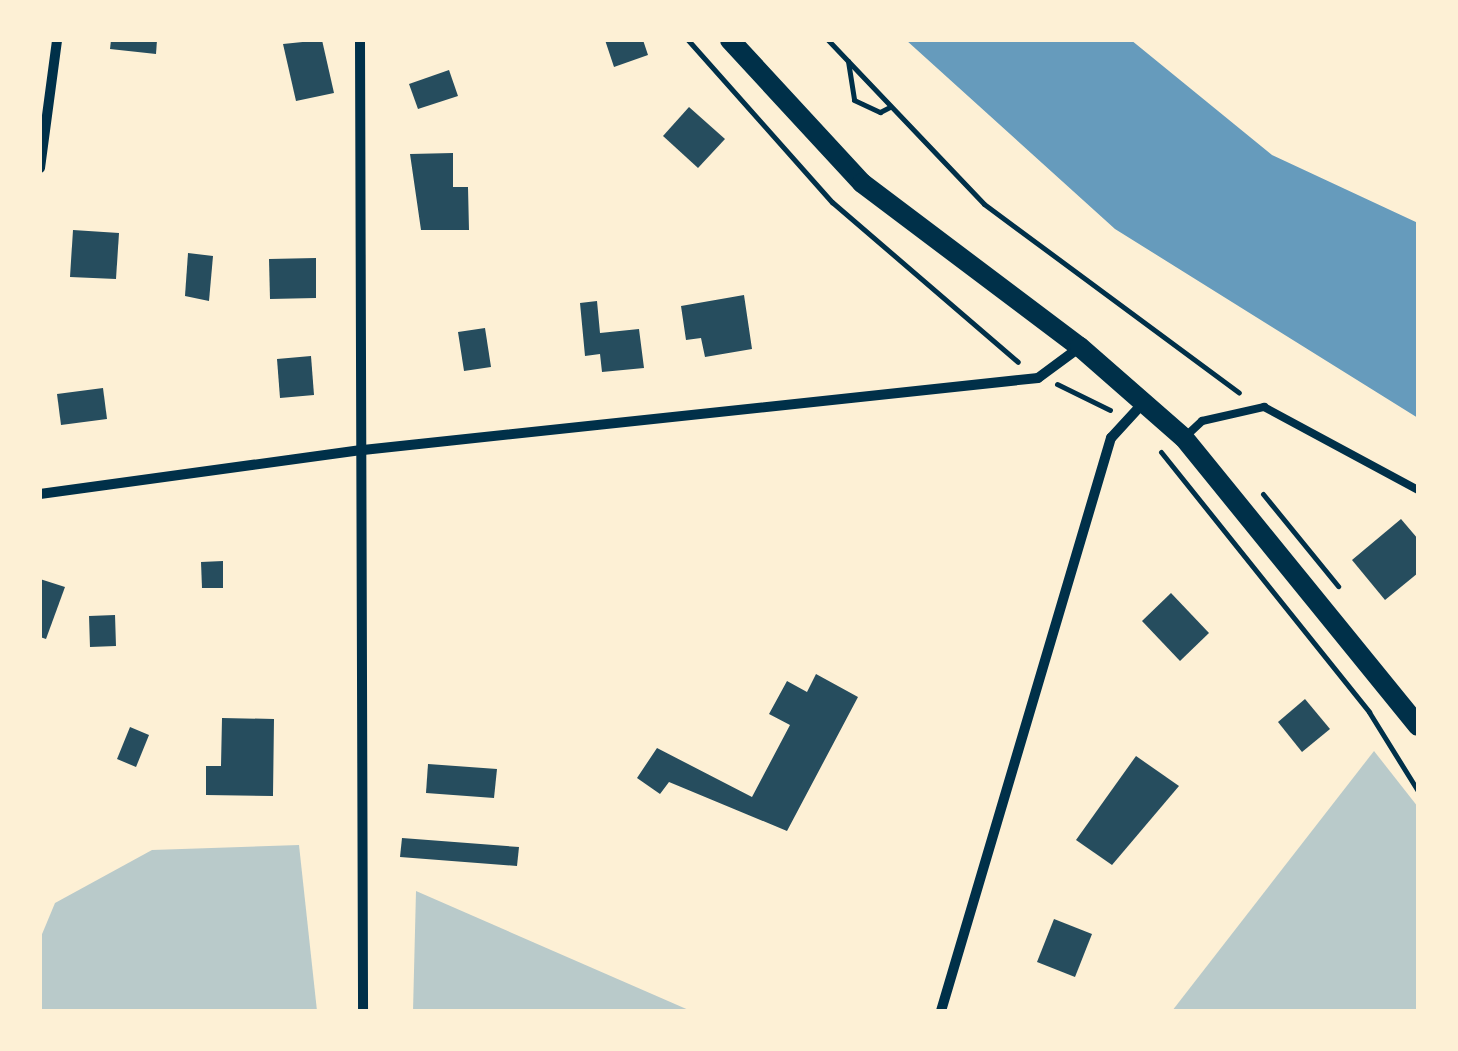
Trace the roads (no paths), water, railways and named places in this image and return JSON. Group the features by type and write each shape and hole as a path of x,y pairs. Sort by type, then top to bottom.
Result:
{"main road":[{"path":"730,40 862,183 1080,346 1184,438 1418,726"}],"street":[{"path":"40,168 57,40"},
{"path":"360,40 363,1011"},
{"path":"40,494 363,450 1038,378 1080,346"},
{"path":"940,1011 1123,417 1145,402"}],"lane":[{"path":"1184,438 1202,421 1264,407 1418,490"}],"water":[{"path":"906,40 1131,40 1272,155 1418,223 1418,418 1115,229"}]}
